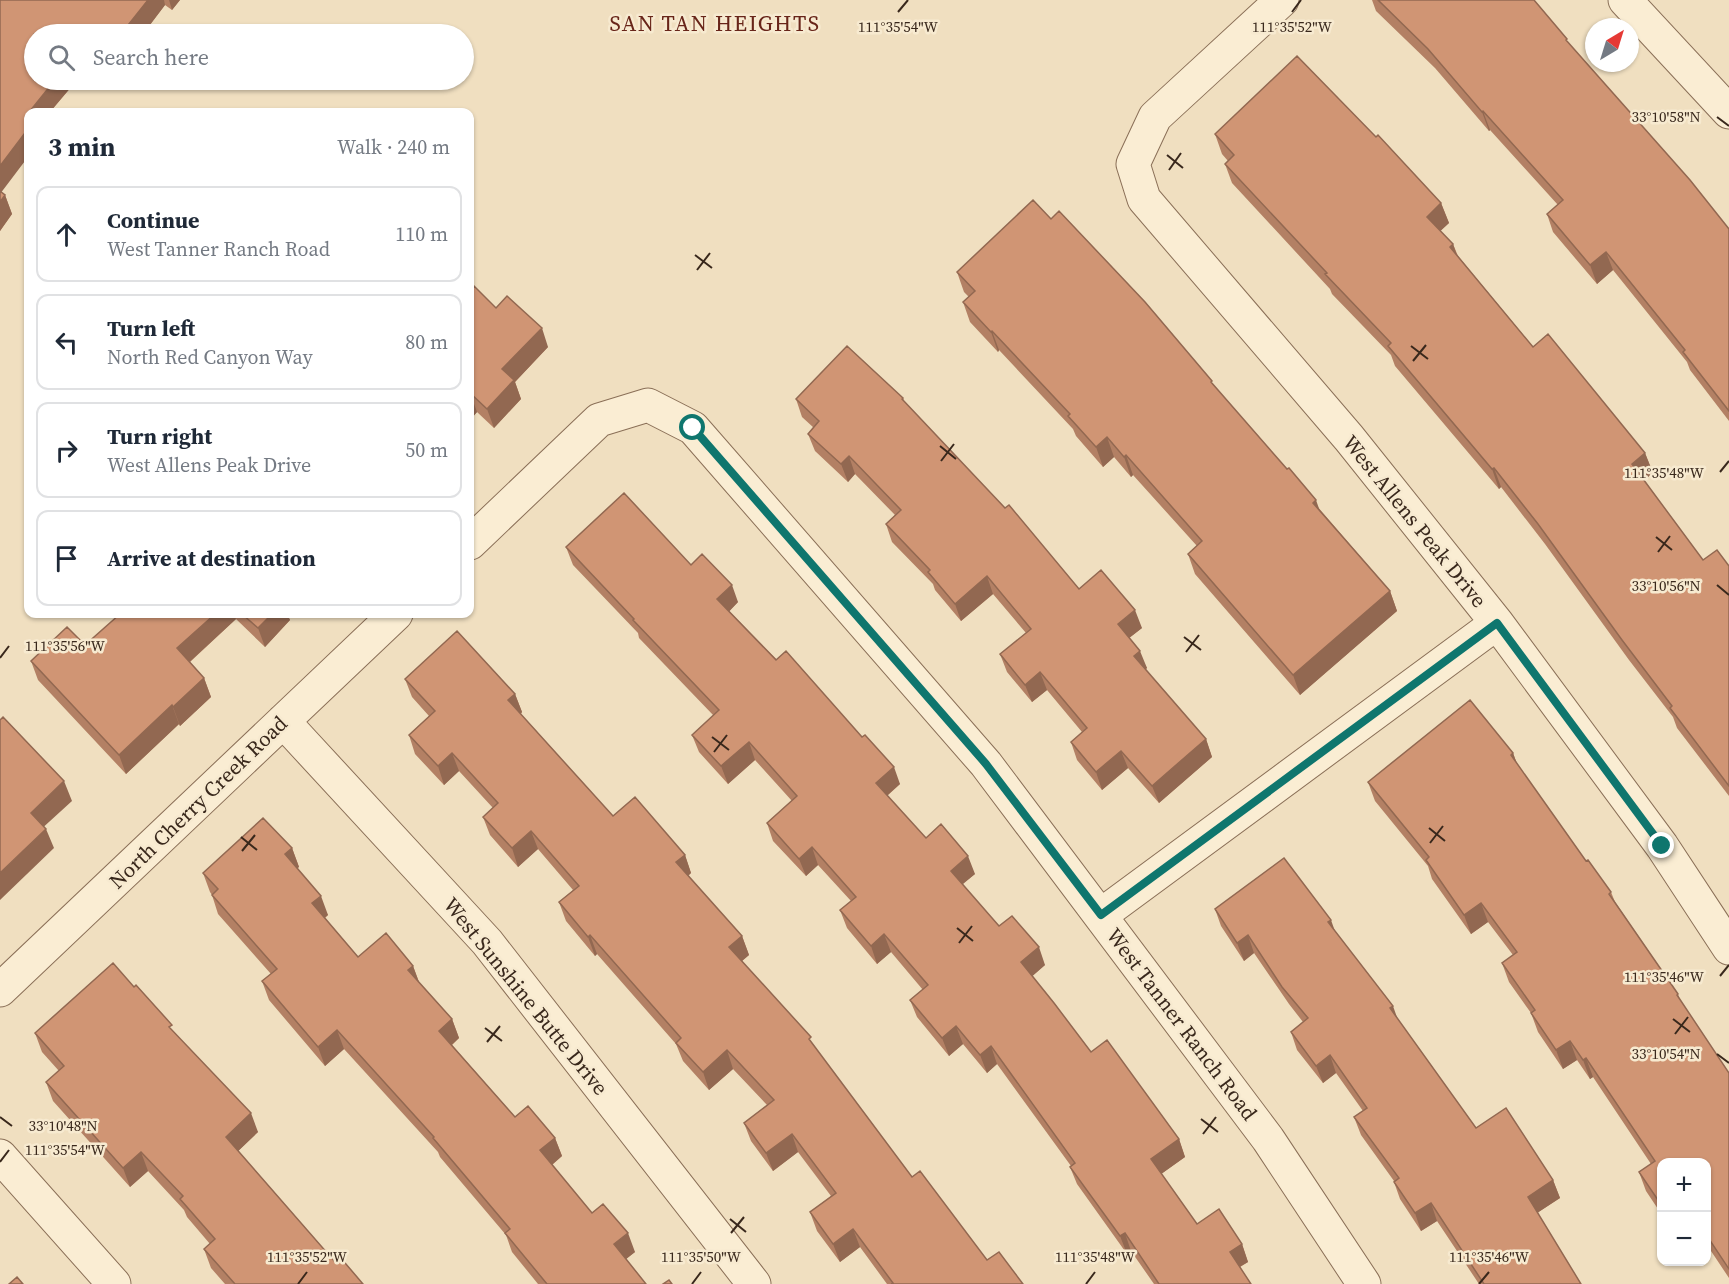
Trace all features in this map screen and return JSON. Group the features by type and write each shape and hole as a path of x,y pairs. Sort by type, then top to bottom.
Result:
{"street":[{"name":"West Allens Peak Drive","path":"1282,0 1155,117 1133,164 1144,199 1348,438 1497,623 1662,846 1729,948"},
{"path":"1625,0 1729,112"},
{"name":"West Tanner Ranch Road","path":"474,539 599,420 648,405 693,428 986,764 1268,1139 1364,1284"},
{"name":"North Cherry Creek Road","path":"0,990 392,618"},
{"path":"1101,915 1497,623"},
{"name":"West Sunshine Butte Drive","path":"283,721 487,942 754,1284"},
{"path":"0,1156 114,1284"}],"building":[{"path":"0,0 148,0 129,24 24,24 24,90 47,90 32,108 24,108 24,134 0,166"},
{"path":"1378,0 1534,0 1585,61 1585,72 1594,72 1690,180 1729,229 1729,411 1683,352 1685,350 1606,252 1590,265 1547,214 1563,200 1428,49"},
{"path":"1297,56 1376,137 1378,135 1441,203 1427,217 1453,244 1450,247 1533,347 1548,334 1645,453 1632,464 1703,560 1717,550 1729,566 1729,786 1538,524 1494,468 1492,469 1388,346 1391,343 1225,164 1234,155 1215,134"},
{"path":"0,191 5,195 0,202"},
{"path":"1033,200 1051,219 1059,211 1145,302 1211,382 1287,469 1289,468 1316,500 1313,503 1390,591 1293,675 1188,554 1202,541 1126,455 1124,457 1107,437 1096,447 1068,416 1070,414 963,302 975,291 957,272"},
{"path":"474,286 496,308 507,296 542,328 502,369 514,380 487,409 474,397"},
{"path":"847,346 903,398 1005,508 1009,505 1079,589 1101,570 1135,610 1118,624 1140,651 1134,656 1206,739 1152,786 1121,751 1096,772 1071,742 1087,728 1040,672 1025,685 1000,654 1031,629 987,576 955,604 928,572 930,570 886,524 901,510 849,456 841,464 808,434 819,421 796,399"},
{"path":"624,493 691,565 702,554 732,585 717,599 776,660 786,651 862,737 865,735 894,767 876,783 926,838 941,824 968,856 951,871 999,926 1012,916 1039,947 1021,962 1091,1052 1107,1040 1179,1139 1151,1159 1197,1224 1219,1209 1242,1244 1230,1252 1251,1284 1159,1284 1125,1233 1120,1236 1070,1167 1075,1163 991,1046 980,1055 956,1026 942,1038 910,1000 928,985 884,934 871,946 840,910 856,897 812,847 799,859 767,823 797,796 749,742 721,766 692,735 719,710 566,547"},
{"path":"115,618 211,618 177,648 204,678 119,755 31,661 67,627 85,645"},
{"path":"247,618 268,618 258,628"},
{"path":"457,631 515,694 508,700 613,816 635,797 685,855 676,862 742,936 729,947 811,1037 809,1039 912,1177 920,1171 987,1260 999,1252 1023,1284 891,1284 893,1283 853,1229 833,1244 810,1212 836,1193 792,1134 766,1153 744,1123 774,1100 727,1050 703,1072 676,1043 681,1038 559,902 579,886 531,831 512,848 483,817 498,803 452,753 438,766 409,735 435,711 405,679"},
{"path":"1470,700 1513,753 1511,755 1586,861 1588,860 1611,892 1609,894 1729,1073 1729,1269 1711,1242 1711,1158 1657,1158 1657,1199 1639,1172 1655,1161 1586,1058 1583,1060 1570,1041 1556,1050 1531,1013 1535,1010 1502,963 1517,952 1481,903 1464,915 1426,860 1429,857 1368,782"},
{"path":"3,717 64,781 31,813 46,829 0,873 0,720"},
{"path":"263,818 292,848 285,854 321,896 312,903 358,957 386,933 413,966 408,970 452,1019 439,1031 515,1117 528,1106 555,1138 540,1150 592,1213 603,1204 628,1233 614,1244 646,1284 547,1284 505,1233 510,1229 434,1137 337,1030 318,1047 262,981 277,969 212,895 218,889 203,873"},
{"path":"1284,858 1331,920 1328,922 1393,1006 1390,1008 1476,1128 1506,1108 1553,1180 1528,1197 1581,1284 1484,1284 1431,1203 1415,1213 1394,1182 1399,1178 1354,1117 1367,1108 1330,1055 1316,1066 1291,1032 1308,1018 1282,987 1248,935 1237,943 1215,909"},
{"path":"113,963 172,1025 169,1027 251,1113 226,1137 335,1262 340,1257 363,1284 235,1284 204,1249 215,1239 180,1199 183,1196 141,1152 123,1168 46,1082 64,1066 35,1033"},
{"path":"17,1277 23,1284 9,1284"}],"district":[{"name":"SAN TAN HEIGHTS","path":"715,23"}],"route":[{"path":"693,428 986,764 1101,915 1497,623 1662,846"}]}
